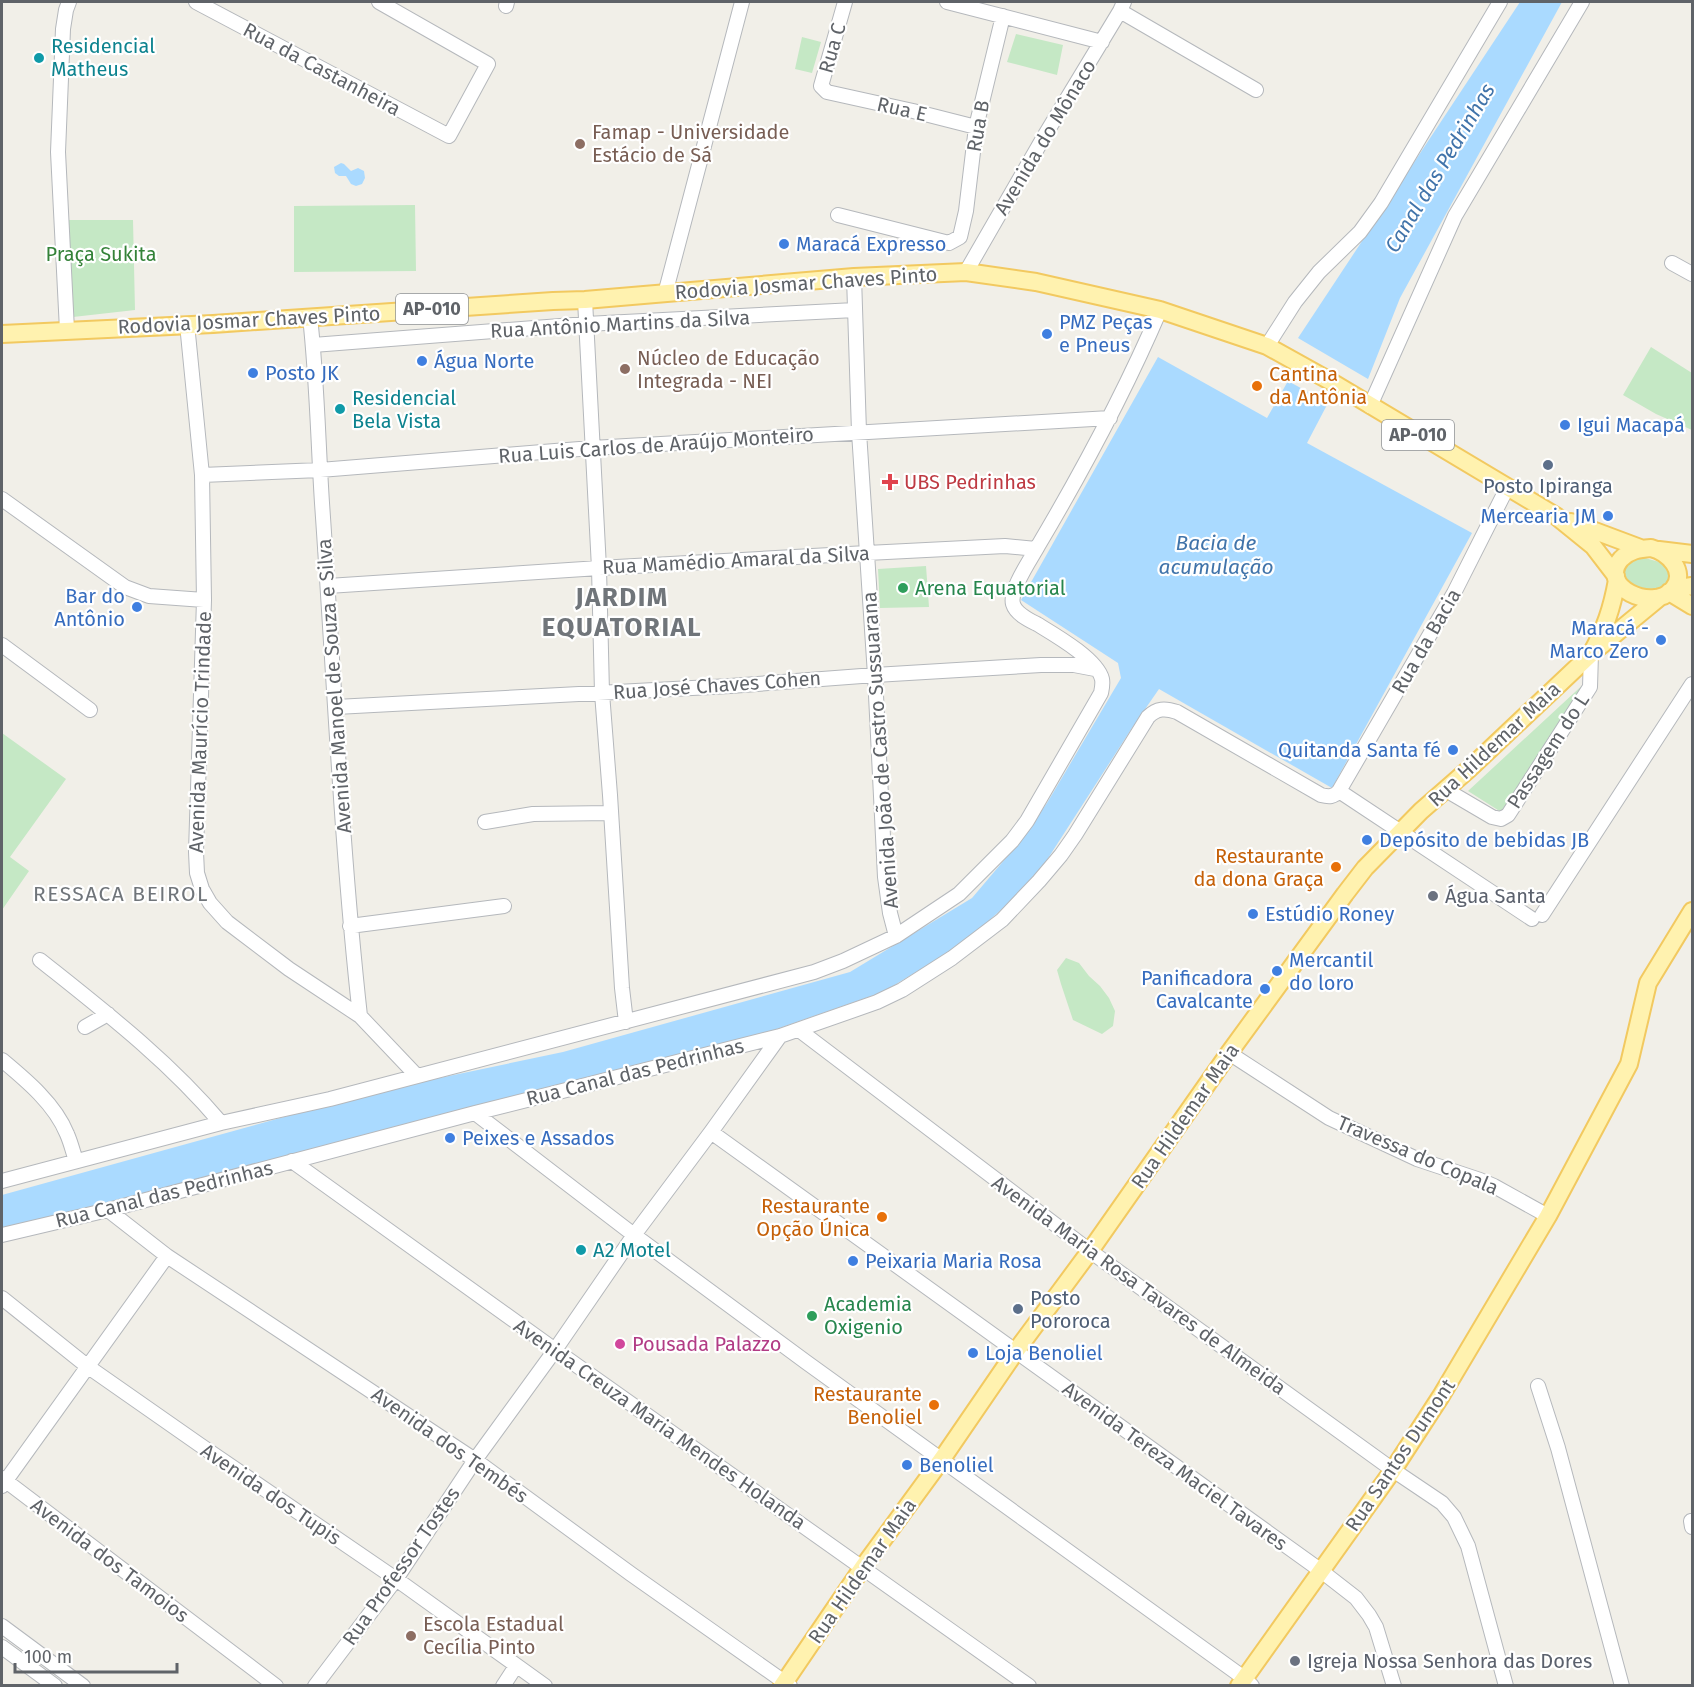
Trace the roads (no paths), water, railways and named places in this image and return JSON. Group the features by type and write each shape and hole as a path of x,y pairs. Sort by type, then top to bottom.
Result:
{"main road":[{"name":"Rodovia Josmar Chaves Pinto","path":"2,334 585,300 854,277 966,272 1036,282 1160,310 1267,346 1556,516 1593,546 1616,578"},
{"name":"Rodovia Josmar Chaves Pinto","path":"1556,516 1651,549 1692,554"},
{"path":"1616,578 1616,566 1624,557 1635,549 1651,549 1670,558 1674,564 1678,589 1692,606"},
{"name":"AP-010","path":"1616,578 1624,589 1634,595 1652,598 1678,589"},
{"name":"Rua Hildemar Maia","path":"786,1684 862,1566 942,1459 1016,1351 1345,894 1365,868 1421,811 1591,654 1603,633 1613,602 1616,578"},
{"path":"1591,654 1678,589"},
{"name":"Rua Santos Dumont","path":"1245,1683 1320,1570 1393,1470 1441,1396 1548,1216 1629,1064 1648,983 1692,911"}],"street":[{"path":"67,330 58,152 63,29 69,2"},
{"name":"Rua da Castanheira","path":"196,2 449,136 488,64 379,2"},
{"path":"666,294 742,2"},
{"name":"Rua C","path":"827,92 821,86 845,2"},
{"path":"947,2 1102,42"},
{"path":"1267,346 1300,295 1319,272 1360,232 1381,203 1500,2"},
{"path":"1370,406 1455,216 1582,2"},
{"path":"1122,6 1256,90"},
{"name":"Avenida do Mônaco","path":"966,272 1122,6"},
{"name":"Rua B","path":"838,215 949,243 960,237 966,211 976,128 1003,16"},
{"name":"Rua E","path":"827,92 976,128"},
{"path":"1672,263 1692,274"},
{"name":"Avenida João de Castro Sussuarana","path":"854,277 859,432 887,900 896,936"},
{"path":"585,300 599,568 602,693 626,1022"},
{"name":"Rua Antônio Martins da Silva","path":"314,351 586,324 855,310"},
{"path":"2,1181 221,1123 330,1099 814,972 896,936 959,894 1012,841 1027,821 1098,700 1103,685 1097,669 1062,639 1023,616 1013,606 1012,601 1020,578 1110,418 1160,310"},
{"name":"Avenida Manoel de Souza e Silva","path":"310,317 350,926 360,1016"},
{"name":"Avenida Maurício Trindade","path":"187,324 202,475 204,600 197,873 210,903 227,922 289,969 360,1016 417,1076"},
{"name":"Rua Luis Carlos de Araújo Monteiro","path":"202,475 320,470 592,448 1110,418"},
{"name":"Rua da Bacia","path":"1339,791 1454,592 1507,488"},
{"path":"2,499 125,587 149,596 204,600"},
{"name":"Rua Mamédio Amaral da Silva","path":"328,586 867,553 1005,546 1036,549"},
{"path":"2,645 90,710"},
{"name":"Passagem do L","path":"1446,790 1492,817 1501,819 1508,815 1590,687 1591,654"},
{"name":"Rua José Chaves Cohen","path":"336,706 730,686 1041,665 1074,665 1097,669"},
{"path":"1339,791 1400,832 1537,917 1692,684"},
{"name":"Rua Canal das Pedrinhas","path":"2,1235 108,1210 475,1113 780,1036 877,1002 902,990 952,958 1002,920 1061,855 1148,717 1160,709 1168,709 1321,795 1332,796 1339,791"},
{"path":"485,822 533,814 611,813"},
{"path":"350,926 504,906"},
{"path":"40,960 158,1057 196,1094 221,1123"},
{"path":"85,1028 108,1014"},
{"name":"Avenida Maria Rosa Tavares de Almeida","path":"799,1030 1090,1251 1442,1503 1454,1516 1468,1546 1506,1686"},
{"name":"Rua Professor Tostes","path":"315,1686 396,1579 475,1460 555,1350 634,1235 780,1036"},
{"name":"Travessa do Copala","path":"1229,1053 1329,1118 1417,1159 1494,1186 1548,1216"},
{"path":"2,1060 25,1079 51,1108 67,1133 76,1161"},
{"path":"475,1113 634,1235 1245,1683"},
{"name":"Avenida Tereza Maciel Tavares","path":"711,1132 1356,1598 1376,1627 1394,1686"},
{"name":"Avenida Creuza Maria Mendes Holanda","path":"292,1161 1029,1686"},
{"name":"Avenida dos Tembés","path":"108,1210 166,1256 475,1460 786,1684"},
{"path":"3,1482 166,1256"},
{"name":"Avenida dos Tupis","path":"2,1298 87,1366 396,1579 545,1686"},
{"path":"1538,1386 1558,1449 1622,1686"},
{"name":"Avenida dos Tamoios","path":"3,1482 276,1686"},
{"path":"2,1626 83,1686"},
{"path":"2,1647 55,1686"},
{"path":"503,1686 516,1666"}],"water":[{"name":"Canal das Pedrinhas","path":"1520,2 1562,2 1400,298 1368,379 1298,338"},
{"path":"341,163 351,171 358,168 364,171 365,178 362,184 356,186 351,184 346,176 339,176 335,173 334,167"},
{"name":"Bacia de acumulação","path":"1158,357 1267,418 1288,381 1328,403 1307,443 1472,533 1332,788 1159,689 1034,880 964,943 883,992 771,1031 237,1172 122,1199 93,1209 2,1229 2,1195 382,1090 563,1052 850,972 972,898 1022,839 1047,803 1121,678 1118,663 1021,600"}],"place":[{"name":"Residencial Matheus","path":"39,58"},
{"name":"Famap - Universidade Estácio de Sá","path":"580,144"},
{"name":"Maracá Expresso","path":"784,244"},
{"name":"PMZ Peças e Pneus","path":"1047,334"},
{"name":"Água Norte","path":"422,361"},
{"name":"Núcleo de Educação Integrada - NEI","path":"625,369"},
{"name":"Posto JK","path":"253,373"},
{"name":"Cantina da Antônia","path":"1257,386"},
{"name":"Residencial Bela Vista","path":"340,409"},
{"name":"Igui Macapá","path":"1565,425"},
{"name":"Posto Ipiranga","path":"1548,465"},
{"name":"UBS Pedrinhas","path":"890,482"},
{"name":"Mercearia JM","path":"1608,516"},
{"name":"Arena Equatorial","path":"903,588"},
{"name":"Bar do Antônio","path":"137,607"},
{"name":"Maracá - Marco Zero","path":"1661,640"},
{"name":"Quitanda Santa fé","path":"1453,750"},
{"name":"Depósito de bebidas JB","path":"1367,840"},
{"name":"Restaurante da dona Graça","path":"1336,867"},
{"name":"Água Santa","path":"1433,896"},
{"name":"Estúdio Roney","path":"1253,914"},
{"name":"Mercantil do loro","path":"1277,971"},
{"name":"Panificadora Cavalcante","path":"1265,989"},
{"name":"Peixes e Assados","path":"450,1138"},
{"name":"Restaurante Opção Única","path":"882,1217"},
{"name":"A2 Motel","path":"581,1250"},
{"name":"Peixaria Maria Rosa","path":"853,1261"},
{"name":"Posto Pororoca","path":"1018,1309"},
{"name":"Academia Oxigenio","path":"812,1316"},
{"name":"Pousada Palazzo","path":"620,1344"},
{"name":"Loja Benoliel","path":"973,1353"},
{"name":"Restaurante Benoliel","path":"934,1405"},
{"name":"Benoliel","path":"907,1465"},
{"name":"Escola Estadual Cecília Pinto","path":"411,1636"},
{"name":"Igreja Nossa Senhora das Dores","path":"1295,1661"}],"district":[{"name":"JARDIM EQUATORIAL","path":"622,612"},
{"name":"RESSACA BEIROL","path":"121,894"}],"park label":[{"name":"Praça Sukita","path":"101,254"}]}
